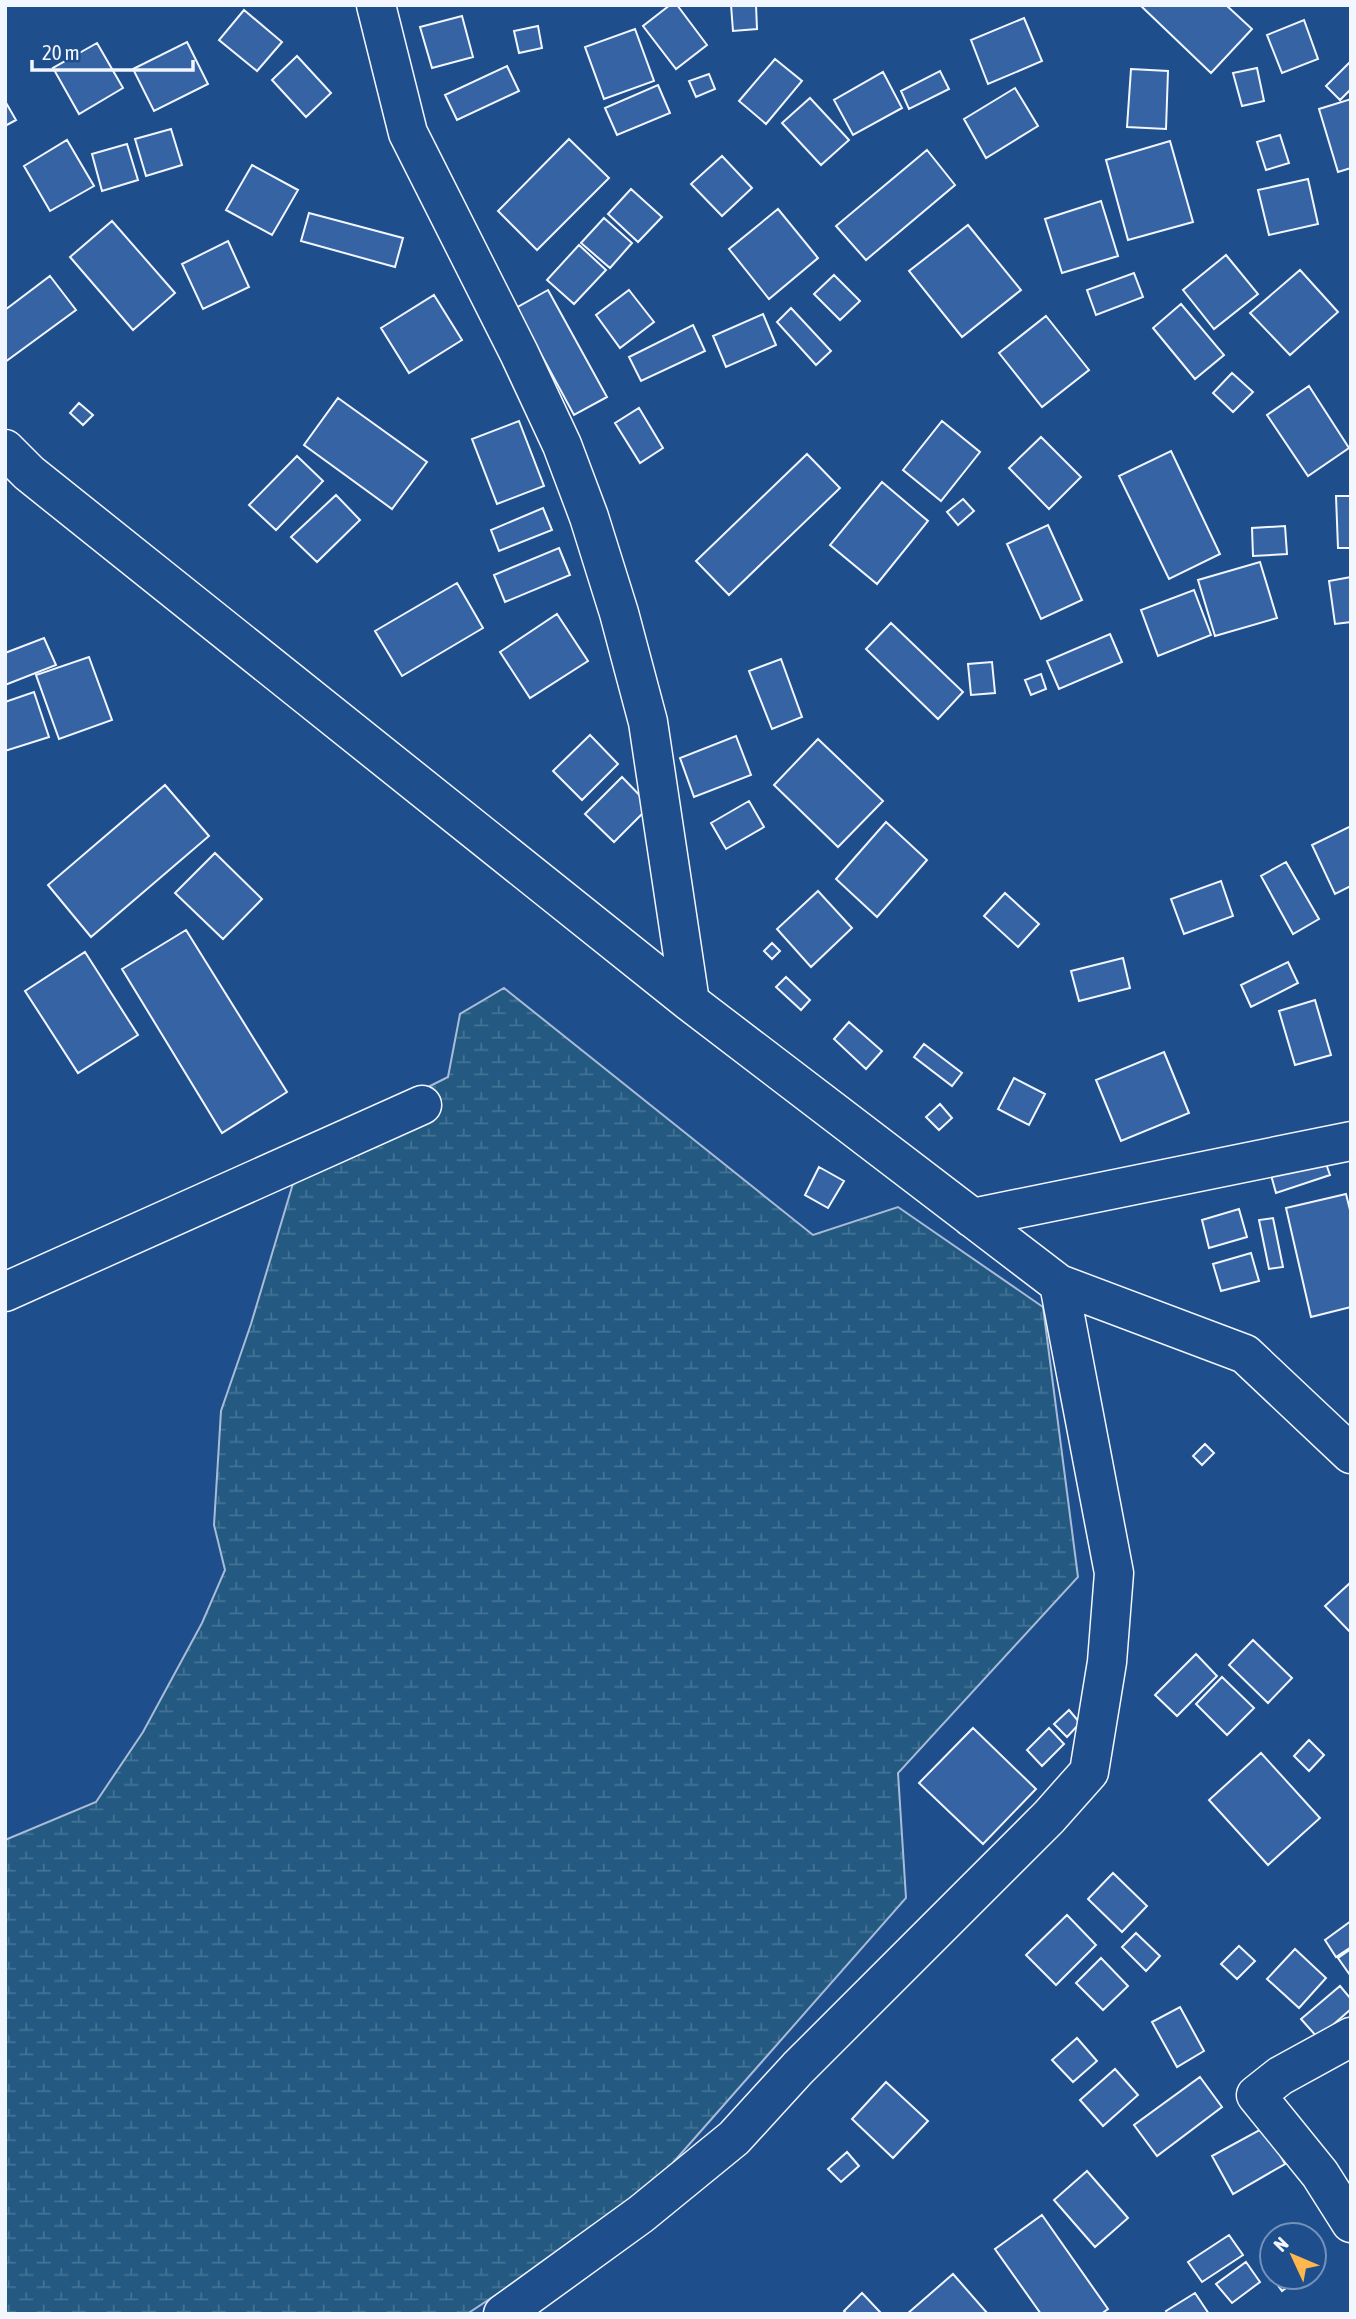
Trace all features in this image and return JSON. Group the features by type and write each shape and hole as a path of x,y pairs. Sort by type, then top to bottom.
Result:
{"street":[{"path":"376,5 408,133 519,353 562,445 589,517 619,613 648,722 690,1002"},
{"path":"5,449 29,473 690,1002 1059,1284 1245,1354 1351,1454"},
{"path":"5,1292 422,1105"},
{"path":"972,1218 1351,1141"},
{"path":"503,2314 642,2214 734,2138 798,2068 1049,1816 1089,1772 1107,1662 1114,1573 1059,1284"},
{"path":"1351,2037 1280,2076 1256,2095 1320,2174 1351,2222"}],"green space":[{"path":"504,988 813,1235 898,1207 1043,1307 1078,1577 898,1773 906,1898 642,2198 467,2314 5,2314 5,1840 96,1802 143,1732 202,1623 225,1570 214,1525 221,1411 251,1324 303,1150 448,1077 460,1014"}],"building":[{"path":"670,5 677,5 707,45 676,69 643,26"},
{"path":"731,5 756,5 757,29 733,31"},
{"path":"1140,5 1226,5 1252,29 1211,73"},
{"path":"244,10 282,42 257,71 219,40"},
{"path":"462,16 473,57 432,68 420,27"},
{"path":"1024,18 1042,61 988,84 971,40"},
{"path":"1304,20 1318,59 1282,73 1267,35"},
{"path":"538,26 542,48 519,53 514,31"},
{"path":"635,29 654,81 604,99 585,47"},
{"path":"187,42 208,84 154,111 133,69"},
{"path":"97,43 123,88 79,114 53,68"},
{"path":"297,56 331,93 306,117 272,80"},
{"path":"775,59 802,81 766,124 739,101"},
{"path":"1351,61 1351,89 1340,100 1326,86"},
{"path":"507,66 519,91 457,120 445,95"},
{"path":"1257,68 1264,101 1242,106 1233,73"},
{"path":"1131,69 1168,71 1166,129 1127,127"},
{"path":"940,71 949,89 909,109 901,91"},
{"path":"883,72 902,108 853,135 834,100"},
{"path":"709,74 715,89 696,97 689,81"},
{"path":"658,85 670,113 617,135 605,108"},
{"path":"1015,88 1038,126 986,158 964,119"},
{"path":"810,98 849,140 821,165 782,123"},
{"path":"1351,99 1351,168 1338,172 1319,109"},
{"path":"5,101 16,120 5,126"},
{"path":"171,129 182,165 146,176 135,139"},
{"path":"1280,135 1289,163 1266,170 1257,142"},
{"path":"569,139 609,178 537,250 498,211"},
{"path":"67,140 94,186 50,211 24,166"},
{"path":"1170,141 1193,222 1128,240 1106,160"},
{"path":"127,144 138,180 102,191 92,154"},
{"path":"927,150 955,185 866,260 836,226"},
{"path":"722,156 752,188 722,216 691,184"},
{"path":"252,165 298,190 272,235 226,210"},
{"path":"1308,179 1318,224 1269,235 1258,190"},
{"path":"631,189 662,217 638,242 608,214"},
{"path":"1101,201 1118,256 1062,273 1045,219"},
{"path":"778,209 818,258 769,299 729,249"},
{"path":"309,213 403,238 395,267 301,241"},
{"path":"604,218 632,243 610,268 581,243"},
{"path":"112,221 175,293 133,330 70,257"},
{"path":"968,225 1021,290 962,337 909,271"},
{"path":"228,241 249,287 203,309 182,264"},
{"path":"579,245 606,270 574,304 547,280"},
{"path":"1226,255 1258,294 1214,329 1183,290"},
{"path":"1300,270 1338,312 1290,355 1250,313"},
{"path":"1134,273 1143,297 1096,315 1087,290"},
{"path":"834,275 860,301 840,320 814,294"},
{"path":"50,276 76,310 5,362 5,310"},
{"path":"548,290 607,397 574,415 516,308"},
{"path":"629,290 654,322 620,348 596,315"},
{"path":"434,295 462,340 409,373 381,328"},
{"path":"1181,304 1224,355 1195,379 1153,328"},
{"path":"791,308 831,351 816,365 777,322"},
{"path":"763,314 776,345 726,367 713,336"},
{"path":"1046,316 1089,370 1042,407 999,353"},
{"path":"693,325 705,351 641,381 629,357"},
{"path":"1232,373 1253,392 1233,412 1213,393"},
{"path":"1309,386 1349,448 1308,476 1267,415"},
{"path":"338,398 427,462 392,509 304,445"},
{"path":"79,403 93,415 83,425 70,413"},
{"path":"639,408 663,448 640,463 615,423"},
{"path":"519,421 544,486 497,504 472,439"},
{"path":"942,421 980,452 941,501 903,470"},
{"path":"1041,437 1081,477 1049,509 1009,468"},
{"path":"1171,451 1220,554 1169,579 1119,476"},
{"path":"807,454 840,488 729,595 696,561"},
{"path":"297,456 323,481 276,530 249,505"},
{"path":"882,482 928,521 877,584 830,545"},
{"path":"336,495 360,520 317,562 291,537"},
{"path":"1336,496 1351,496 1351,548 1338,548"},
{"path":"963,499 974,511 958,525 947,512"},
{"path":"543,508 552,530 499,551 491,530"},
{"path":"1048,525 1082,600 1041,619 1007,544"},
{"path":"1285,526 1287,554 1253,556 1252,528"},
{"path":"559,548 570,575 505,602 494,575"},
{"path":"1260,562 1277,618 1215,636 1198,580"},
{"path":"1351,577 1351,622 1335,624 1329,581"},
{"path":"457,583 483,628 402,676 375,631"},
{"path":"1194,590 1211,635 1158,656 1141,610"},
{"path":"557,614 588,661 530,698 500,652"},
{"path":"891,623 963,692 938,719 866,649"},
{"path":"1110,634 1122,662 1059,689 1047,661"},
{"path":"44,638 56,665 5,685 5,653"},
{"path":"89,657 112,720 59,739 36,675"},
{"path":"781,659 802,717 772,729 749,671"},
{"path":"992,662 995,693 971,695 968,664"},
{"path":"1041,674 1046,689 1031,695 1025,680"},
{"path":"34,692 49,737 5,751 5,702"},
{"path":"590,735 618,764 582,800 553,771"},
{"path":"736,736 751,775 694,797 680,758"},
{"path":"818,739 883,801 838,847 774,785"},
{"path":"622,777 650,806 614,842 585,814"},
{"path":"165,785 209,836 91,937 48,885"},
{"path":"749,801 764,827 726,849 711,823"},
{"path":"886,822 927,860 877,917 836,879"},
{"path":"1351,826 1351,886 1335,894 1312,845"},
{"path":"215,853 262,899 223,939 175,893"},
{"path":"1286,862 1319,919 1293,934 1261,876"},
{"path":"1221,881 1233,916 1184,934 1171,899"},
{"path":"818,891 852,928 811,967 777,929"},
{"path":"1005,893 1039,924 1018,947 984,916"},
{"path":"186,930 287,1092 222,1133 122,969"},
{"path":"772,943 780,951 772,959 764,951"},
{"path":"85,952 138,1035 78,1073 25,991"},
{"path":"1123,958 1130,988 1079,1001 1071,971"},
{"path":"1288,962 1298,983 1251,1007 1241,985"},
{"path":"786,977 810,1000 801,1010 776,987"},
{"path":"1315,1000 1331,1055 1295,1065 1279,1011"},
{"path":"849,1022 882,1051 866,1069 834,1039"},
{"path":"924,1044 962,1073 952,1086 914,1057"},
{"path":"1164,1052 1189,1113 1121,1141 1096,1080"},
{"path":"1014,1078 1045,1094 1029,1125 998,1109"},
{"path":"940,1104 952,1118 939,1130 926,1117"},
{"path":"1324,1158 1330,1175 1276,1193 1271,1175"},
{"path":"819,1167 844,1181 828,1208 805,1195"},
{"path":"1346,1194 1351,1214 1351,1307 1311,1317 1286,1208"},
{"path":"1239,1209 1247,1237 1209,1248 1202,1220"},
{"path":"1273,1218 1283,1267 1269,1269 1259,1220"},
{"path":"1251,1253 1259,1281 1221,1291 1213,1264"},
{"path":"1205,1444 1214,1453 1202,1465 1193,1456"},
{"path":"1351,1584 1351,1633 1325,1606"},
{"path":"1253,1640 1292,1678 1268,1703 1229,1665"},
{"path":"1196,1654 1217,1676 1177,1716 1155,1695"},
{"path":"1222,1677 1254,1708 1227,1735 1196,1704"},
{"path":"1069,1710 1080,1723 1067,1737 1054,1724"},
{"path":"973,1728 1036,1789 983,1844 919,1783"},
{"path":"1049,1728 1064,1744 1042,1766 1027,1750"},
{"path":"1309,1740 1324,1755 1309,1771 1294,1756"},
{"path":"1261,1753 1320,1818 1268,1865 1209,1800"},
{"path":"1113,1873 1147,1906 1122,1932 1088,1899"},
{"path":"1067,1915 1096,1945 1056,1985 1026,1955"},
{"path":"1351,1921 1351,1947 1336,1957 1325,1940"},
{"path":"1136,1933 1160,1956 1146,1971 1122,1947"},
{"path":"1239,1946 1255,1961 1237,1979 1221,1964"},
{"path":"1295,1949 1326,1978 1299,2008 1267,1979"},
{"path":"1351,1949 1351,1975 1350,1975 1338,1958"},
{"path":"1101,1958 1128,1986 1103,2010 1076,1983"},
{"path":"1340,1986 1351,1999 1351,2009 1318,2038 1301,2019"},
{"path":"1180,2007 1204,2051 1177,2067 1152,2022"},
{"path":"1077,2038 1097,2061 1073,2082 1052,2060"},
{"path":"1115,2069 1138,2095 1103,2126 1080,2100"},
{"path":"1200,2077 1222,2107 1157,2156 1134,2125"},
{"path":"886,2082 928,2121 893,2158 852,2119"},
{"path":"1265,2127 1285,2164 1233,2194 1212,2156"},
{"path":"847,2152 859,2166 841,2182 828,2169"},
{"path":"1087,2171 1128,2218 1095,2247 1054,2200"},
{"path":"1042,2215 1108,2309 1101,2314 1041,2314 995,2249"},
{"path":"1229,2235 1243,2255 1202,2282 1188,2262"},
{"path":"1246,2262 1258,2279 1258,2284 1232,2303 1216,2284"},
{"path":"953,2274 988,2314 907,2314"},
{"path":"862,2293 880,2312 878,2314 847,2314 844,2311"},
{"path":"1195,2293 1209,2314 1168,2314 1166,2311"}]}
